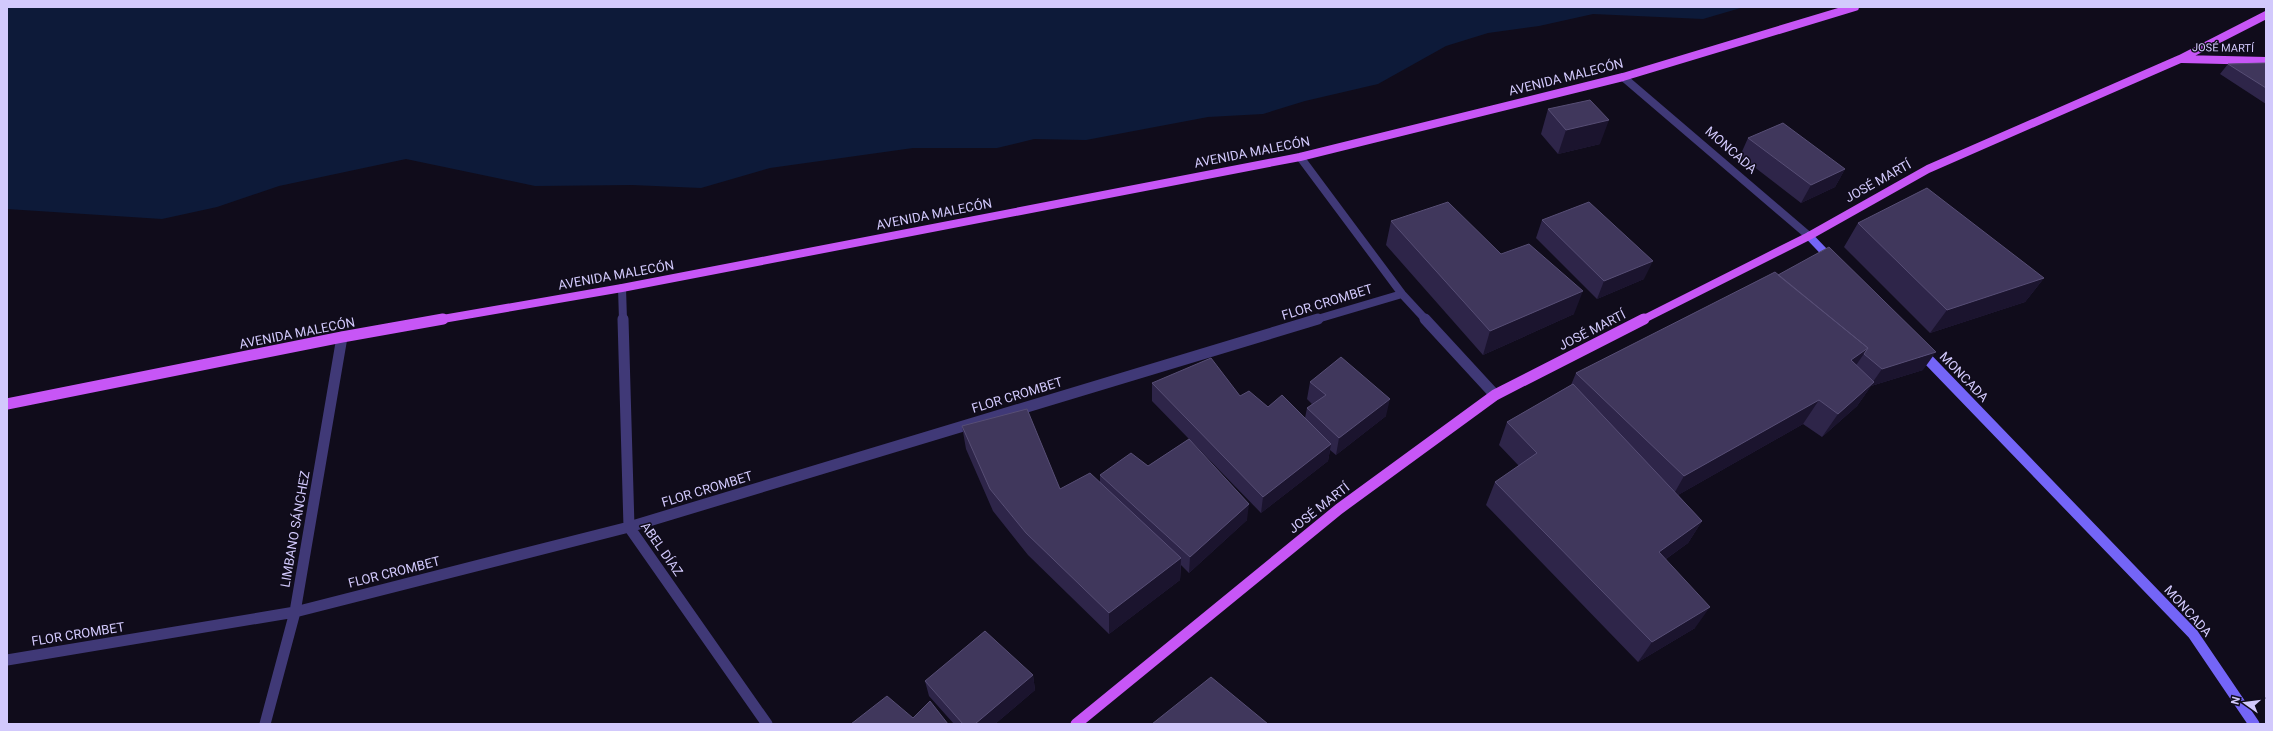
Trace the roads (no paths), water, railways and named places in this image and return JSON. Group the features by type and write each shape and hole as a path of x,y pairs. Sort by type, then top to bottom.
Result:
{"main road":[{"name":"AVENIDA MALECÓN","path":"7,404 342,337 622,288 1300,157 1623,77 1855,7"},
{"name":"JOSÉ MARTÍ","path":"1076,724 1339,509 1495,395 1809,236 1928,169 2180,59 2266,15"},
{"name":"JOSÉ MARTÍ","path":"2180,59 2266,61"},
{"name":"MONCADA","path":"1809,236 1842,270"},
{"name":"MONCADA","path":"1913,344 2193,634 2254,724"}],"street":[{"name":"MONCADA","path":"1623,77 1809,236"},
{"path":"1300,157 1402,294 1495,395"},
{"name":"ABEL DÍAZ","path":"622,288 629,527 767,724"},
{"name":"FLOR CROMBET","path":"7,660 295,612 629,527 1402,294"},
{"name":"LIMBANO SÁNCHEZ","path":"265,724 295,612 342,337"}],"water":[{"path":"7,7 1744,7 1703,19 1593,14 1539,26 1488,33 1446,46 1378,84 1305,101 1263,114 1208,117 1086,140 1034,139 997,148 913,148 770,168 701,188 632,185 535,186 406,159 279,186 217,207 162,219 7,209"}]}
